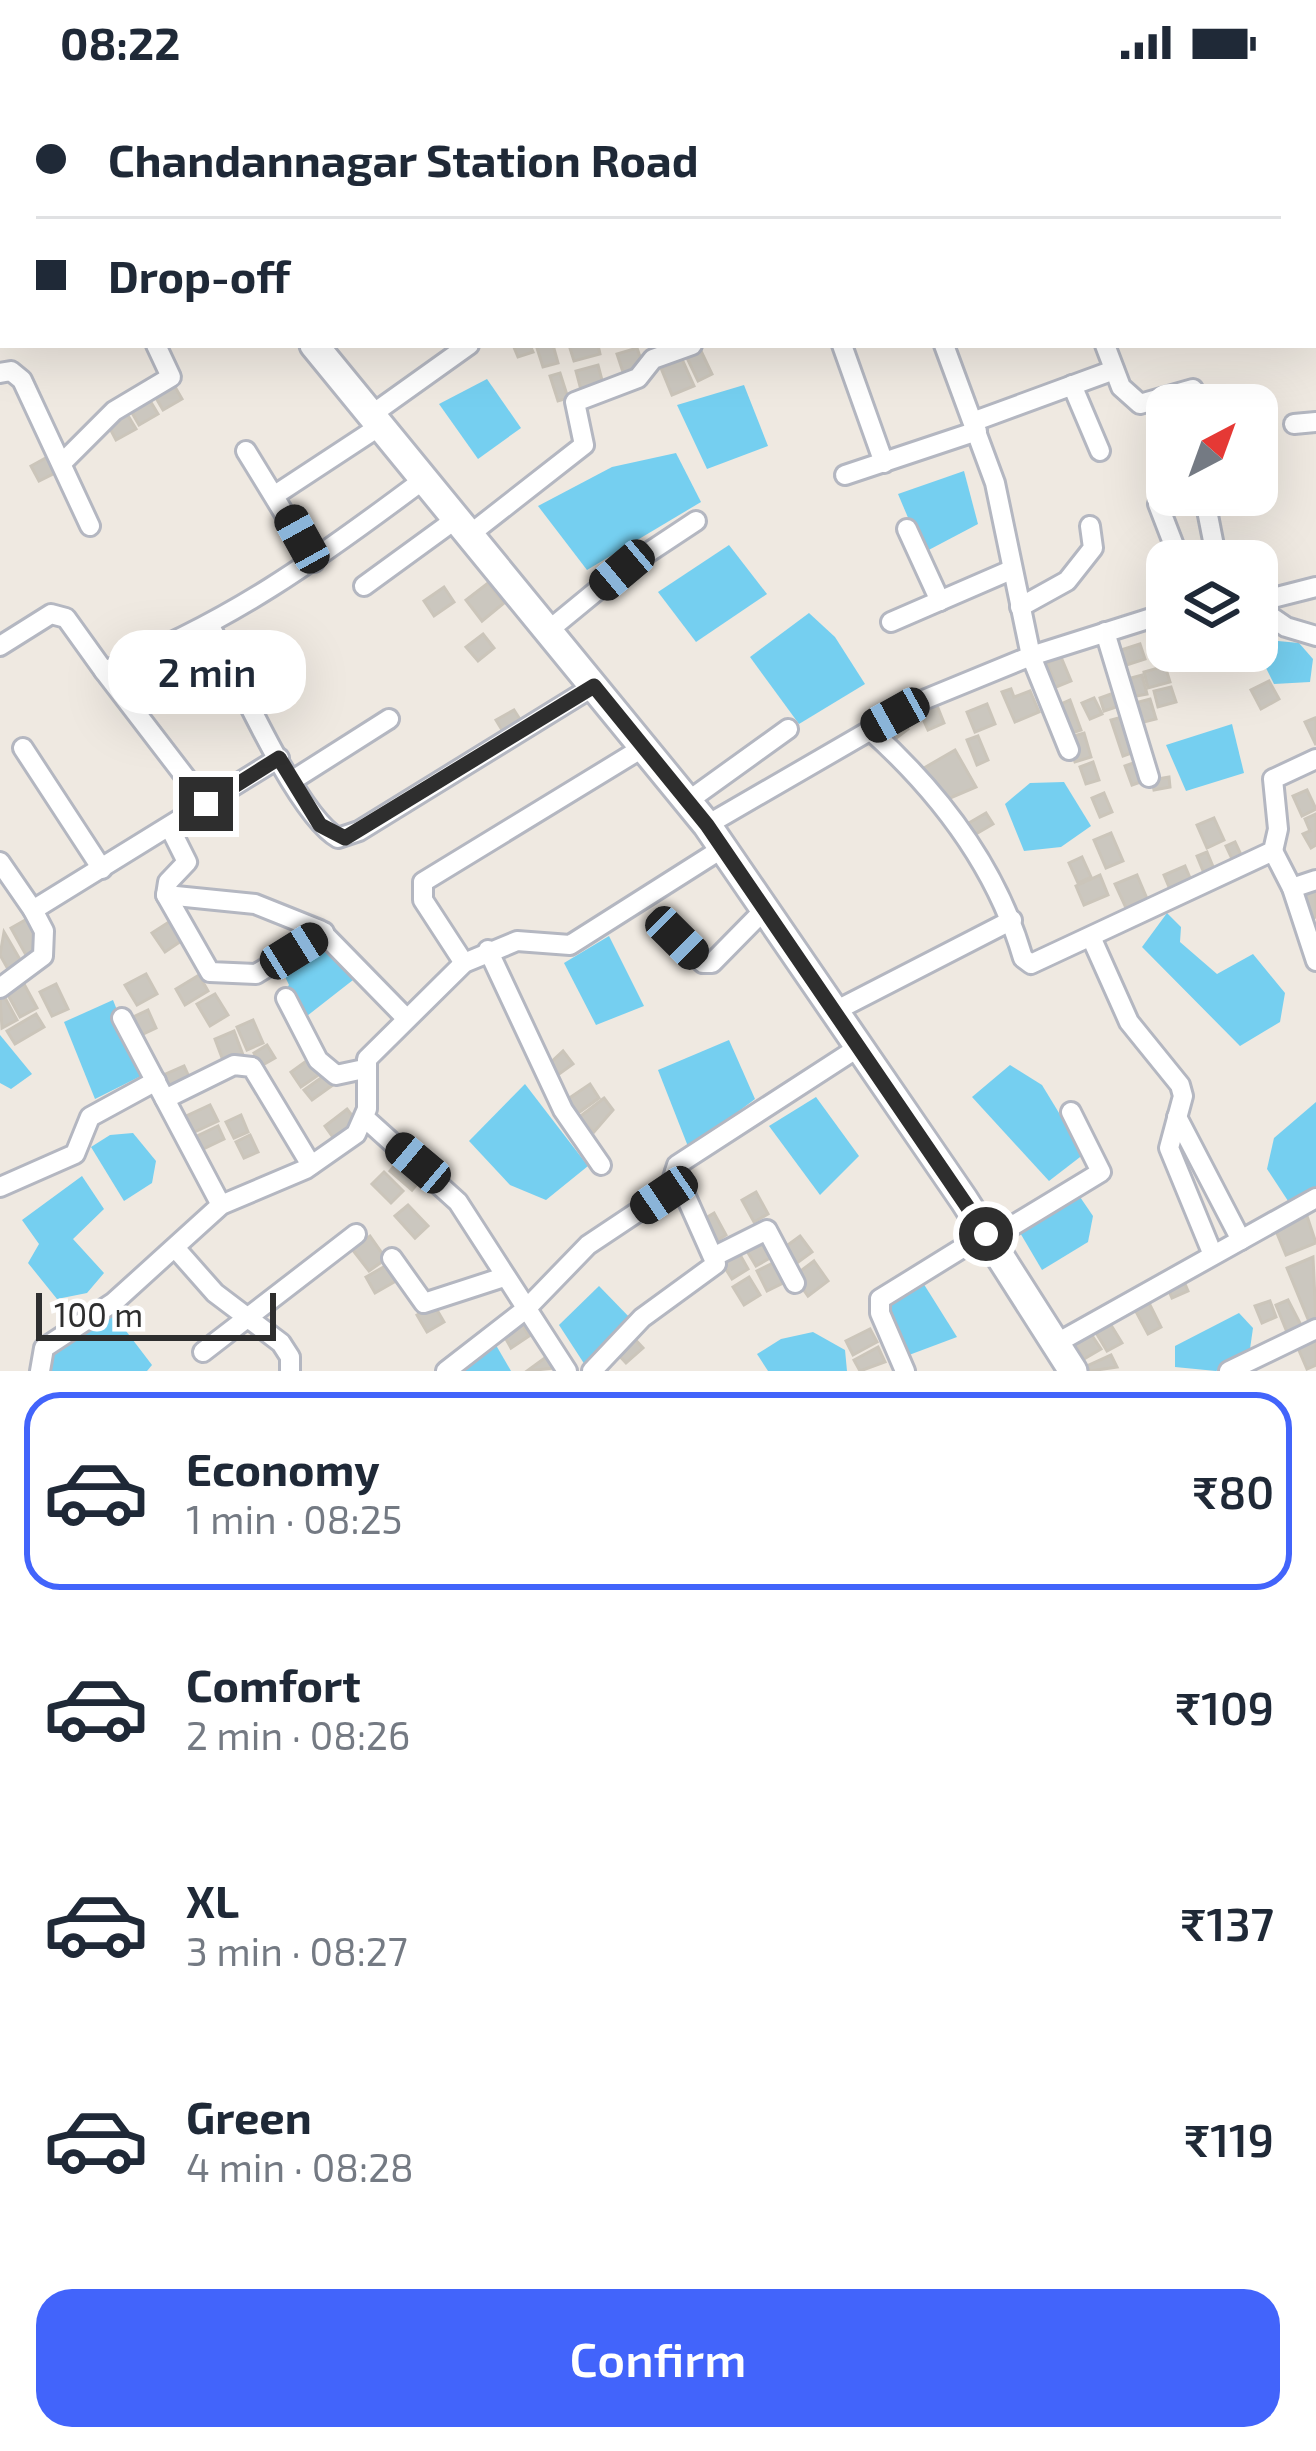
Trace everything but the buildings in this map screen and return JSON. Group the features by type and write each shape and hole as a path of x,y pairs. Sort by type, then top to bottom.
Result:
{"main road":[{"path":"316,348 715,837 1073,1371"}],"street":[{"path":"63,462 114,410 171,377 157,348"},
{"path":"275,495 465,348"},
{"path":"364,586 584,445 575,402 638,378 653,359 684,348"},
{"path":"843,348 884,464"},
{"path":"945,348 995,483 1031,656 1069,750"},
{"path":"1106,348 1130,399 1146,404"},
{"path":"845,475 884,464 1114,370"},
{"path":"0,373 11,371 22,380 90,526"},
{"path":"1072,385 1100,451"},
{"path":"1294,424 1316,422"},
{"path":"246,451 314,562"},
{"path":"104,671 210,626 314,562 424,480"},
{"path":"550,630 622,570 697,521"},
{"path":"1020,607 1076,573 1093,548 1090,526"},
{"path":"907,529 940,601"},
{"path":"891,622 1011,570"},
{"path":"1278,598 1316,587"},
{"path":"0,646 51,614 58,615 206,804"},
{"path":"40,1371 44,1348 114,1302 177,1250 221,1205 311,1165 356,1134 366,1119 364,1069 375,1046 464,963 517,941 570,945 715,837 870,730 921,701 1031,656 1146,619"},
{"path":"1278,621 1316,636"},
{"path":"210,626 320,825 345,838 594,686"},
{"path":"1105,632 1149,777"},
{"path":"292,780 389,719"},
{"path":"688,801 788,729"},
{"path":"870,730 945,806 1012,920 1023,958 1031,964 1273,850"},
{"path":"464,963 423,900 422,882 644,747"},
{"path":"23,748 102,869"},
{"path":"33,910 279,758"},
{"path":"1316,759 1273,779 1278,829 1273,850 1292,888 1316,961"},
{"path":"170,828 187,862 168,882 166,896 214,974 256,974 324,932"},
{"path":"0,988 43,956 44,931 2,868"},
{"path":"1292,888 1316,880"},
{"path":"166,896 255,904 324,932 405,1017"},
{"path":"677,938 703,964 712,963 766,908"},
{"path":"835,1011 1012,920"},
{"path":"1091,937 1129,1022 1180,1085 1169,1148 1213,1255"},
{"path":"488,950 563,1110 601,1165"},
{"path":"286,998 324,1067 337,1075 364,1069"},
{"path":"122,1018 221,1205"},
{"path":"446,1371 526,1309 588,1245 669,1191 674,1170 763,1105 859,1047"},
{"path":"0,1187 75,1154 90,1118 234,1065 252,1067 311,1165"},
{"path":"905,1371 880,1313 880,1299 1101,1172 1071,1112"},
{"path":"1177,1117 1241,1240"},
{"path":"366,1119 444,1185 478,1228 504,1277 567,1371"},
{"path":"592,1371 642,1318 712,1268 715,1256 674,1170"},
{"path":"1055,1343 1311,1201 1316,1223"},
{"path":"715,1256 767,1230 795,1283"},
{"path":"203,1352 356,1234"},
{"path":"177,1250 244,1316 281,1343 290,1371"},
{"path":"392,1258 424,1303 504,1277"},
{"path":"1229,1371 1316,1329"}],"water":[{"path":"487,379 521,428 478,459 439,404"},
{"path":"744,385 768,446 707,469 677,405"},
{"path":"676,453 701,502 587,570 538,506 612,467"},
{"path":"964,471 978,524 923,553 898,494"},
{"path":"729,545 767,594 696,642 658,592"},
{"path":"809,613 835,637 865,684 799,724 750,657"},
{"path":"1278,641 1299,643 1313,659 1310,682 1274,684 1268,672 1278,672"},
{"path":"1232,724 1244,773 1186,791 1166,745"},
{"path":"1064,782 1091,826 1061,847 1024,851 1005,804 1030,783"},
{"path":"1167,913 1181,927 1180,942 1217,974 1253,954 1285,993 1280,1022 1240,1046 1142,947"},
{"path":"609,936 644,1006 596,1025 564,963"},
{"path":"324,937 353,980 298,1023 280,996 289,985 279,964"},
{"path":"113,1000 143,1075 95,1099 64,1022"},
{"path":"0,1035 32,1074 11,1089 0,1083"},
{"path":"729,1040 755,1099 689,1149 658,1070"},
{"path":"1010,1065 1042,1085 1084,1154 1049,1181 972,1097"},
{"path":"525,1084 588,1166 546,1200 510,1185 469,1141"},
{"path":"816,1097 859,1156 820,1195 769,1126"},
{"path":"1316,1102 1316,1189 1290,1204 1267,1169 1274,1138"},
{"path":"133,1133 156,1161 152,1183 124,1201 91,1147 110,1135"},
{"path":"82,1176 104,1209 73,1239 104,1273 87,1293 57,1299 28,1263 39,1244 22,1220"},
{"path":"1078,1194 1093,1216 1088,1242 1042,1270 1019,1231"},
{"path":"920,1278 957,1337 901,1358 868,1309"},
{"path":"599,1286 633,1321 585,1365 559,1325"},
{"path":"110,1310 152,1365 147,1371 47,1371 41,1361"},
{"path":"1239,1313 1253,1328 1249,1356 1216,1371 1175,1367 1175,1346"},
{"path":"813,1332 845,1350 847,1371 768,1371 757,1354 781,1339"},
{"path":"493,1340 511,1371 444,1371"}],"route":[{"path":"206,804 279,758 320,825 345,838 594,686 707,825 986,1234"}]}
